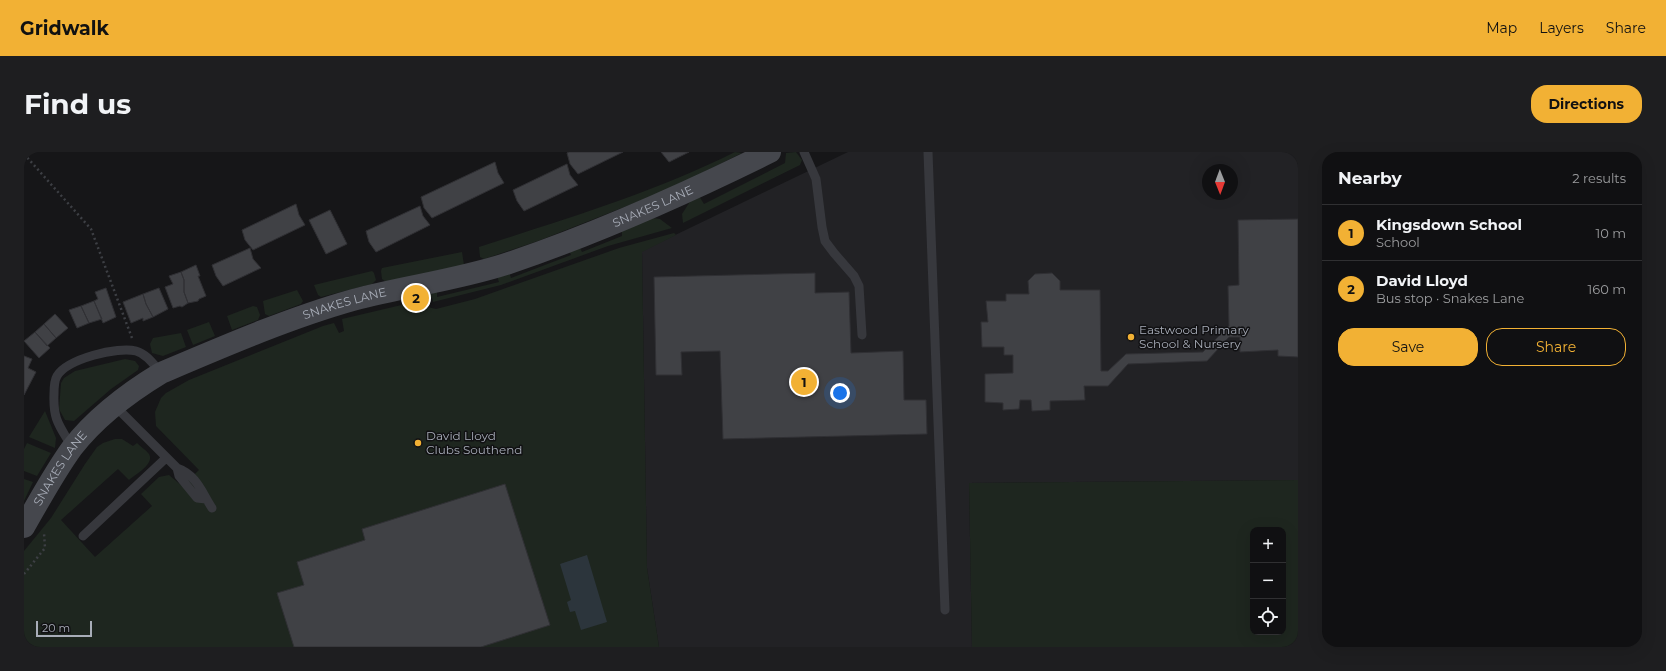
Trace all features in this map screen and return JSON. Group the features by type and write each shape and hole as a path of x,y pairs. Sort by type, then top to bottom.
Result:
{"street":[{"name":"SNAKES LANE","path":"24,527 72,448 91,426 114,405 161,373 324,308 473,273 549,248 659,205 770,152"}],"lane":[{"path":"804,152 816,178 825,241 854,276 859,286 862,335"},
{"path":"928,152 945,610"},
{"path":"72,448 54,414 54,389 57,376 69,365 82,359 121,350 137,351 145,356 161,373"},
{"path":"114,405 177,468 187,471 204,492 206,499 212,508"},
{"path":"83,536 166,458"}],"path":[{"path":"24,154 92,229 137,351"}],"shaded area":[{"path":"735,152 742,153 670,189 538,241 484,259 480,257 479,247 641,193 704,167"},
{"path":"796,152 802,160 800,165 683,223 682,214 691,200 699,196 704,204 785,163 786,153"},
{"path":"848,152 1298,152 1298,480 969,483 972,647 659,647 647,568 642,251"},
{"path":"653,218 660,219 672,228 608,246 501,285 433,302 432,298 425,294 437,292 437,297 499,282 497,276 509,272 511,278 571,255 569,250 579,246 582,252 622,236 622,228"},
{"name":"David Lloyd Clubs Southend","path":"674,233 676,235 642,252 647,568 659,647 24,647 24,551 51,518 97,447 103,443 115,439 122,439 133,446 137,443 149,454 150,458 144,469 129,480 118,469 61,520 95,557 152,506 141,494 159,477 169,475 182,486 199,470 156,426 155,412 161,398 166,393 189,380 323,326 334,323 339,333 344,331 342,319 410,303 436,309 475,299 619,248"},
{"path":"462,252 464,265 386,282 382,279 382,268"},
{"path":"372,271 376,280 372,284 321,297 318,295 314,285"},
{"path":"297,290 303,301 301,304 269,316 265,314 263,301"},
{"path":"253,306 257,307 260,315 258,320 232,330 227,316"},
{"path":"209,322 215,336 193,345 187,330"},
{"path":"181,333 186,347 163,356 152,353 150,344 153,338"},
{"path":"125,359 135,361 139,366 138,370 111,389 74,421 65,420 59,409 61,383 64,378 75,371"},
{"path":"45,411 56,438 55,448 29,437"},
{"path":"27,443 51,453 37,476 24,471 24,449"},
{"path":"24,479 33,482 24,501"},
{"path":"1298,480 1298,647 972,647 969,483"},
{"path":"587,555 607,622 581,630 575,611 570,612 567,602 571,600 560,564"}],"building":[{"path":"623,152 578,174 570,164 567,153"},
{"path":"661,152 689,152 669,162"},
{"path":"495,162 498,173 504,183 432,218 424,208 421,197"},
{"path":"567,164 570,175 578,185 524,211 517,201 513,190"},
{"path":"296,204 299,215 305,225 253,250 245,240 242,230"},
{"path":"420,206 423,216 430,225 376,252 369,242 366,231"},
{"path":"330,210 347,244 326,254 309,220"},
{"path":"1298,219 1298,357 1278,356 1278,350 1240,352 1240,337 1229,337 1207,361 1128,364 1108,386 1084,386 1085,400 1050,401 1050,410 1032,411 1031,400 1020,400 1019,409 1003,410 1003,403 985,402 985,374 1013,373 1013,355 1004,355 1004,347 982,347 981,322 988,322 986,301 1006,301 1006,294 1029,294 1028,281 1035,274 1052,273 1060,281 1060,290 1100,290 1101,371 1108,371 1126,354 1203,352 1229,326 1228,286 1239,285 1238,220"},
{"path":"250,248 253,259 261,268 223,286 216,276 212,265"},
{"path":"196,265 200,276 198,276 206,296 198,301 188,303 184,292 184,280 181,272"},
{"path":"181,272 184,280 184,292 188,303 182,307 180,306 173,308 165,287 173,284 169,276"},
{"path":"815,273 815,293 849,292 851,353 903,351 904,400 926,400 927,434 723,439 720,351 681,352 682,375 656,375 654,277"},
{"path":"106,288 116,317 103,323 94,301 98,299 95,292"},
{"path":"159,288 168,309 153,317 146,304 143,294"},
{"path":"143,294 146,304 153,317 143,321 143,318 131,323 123,302"},
{"path":"94,301 102,319 89,323 81,306"},
{"path":"81,306 89,323 77,328 69,310"},
{"path":"55,314 68,328 56,338 44,324"},
{"path":"44,324 56,338 47,346 35,332"},
{"path":"35,332 50,348 39,358 24,341"},
{"path":"24,356 32,359 28,368 36,372 24,395"},
{"path":"505,484 550,625 481,647 294,647 277,593 304,585 297,562 365,540 362,529"}],"place":[{"name":"David Lloyd","path":"416,298"},
{"name":"Eastwood Primary School & Nursery","path":"1131,337"},
{"name":"Kingsdown School","path":"804,382"},
{"name":"David Lloyd Clubs Southend","path":"418,443"}]}
